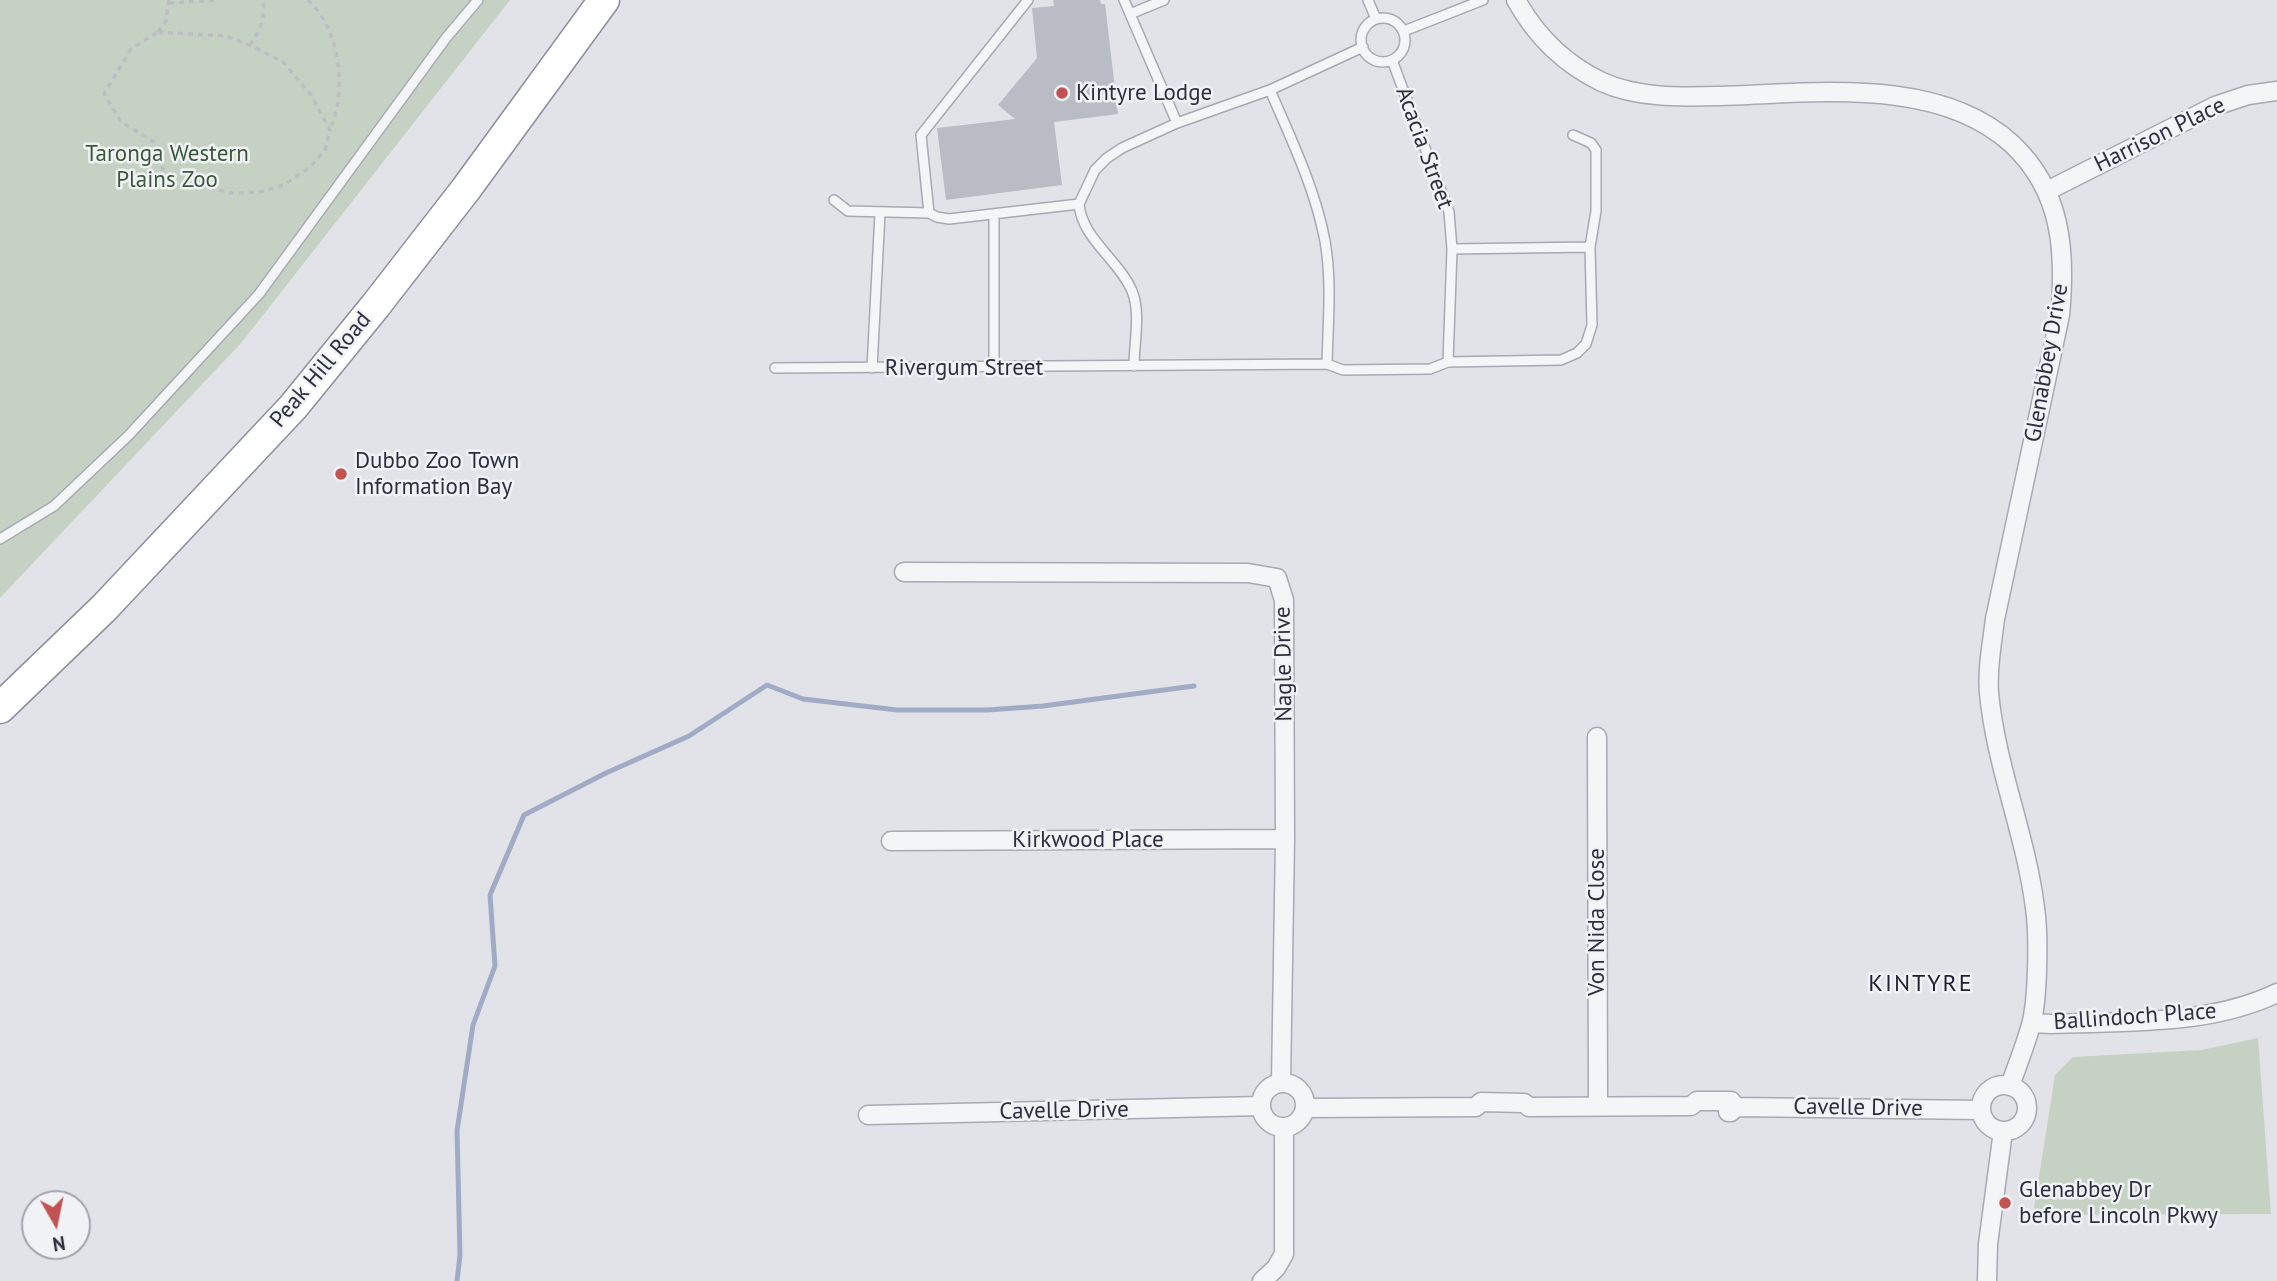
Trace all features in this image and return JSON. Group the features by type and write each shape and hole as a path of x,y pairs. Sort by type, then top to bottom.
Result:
{"highway":[{"name":"Peak Hill Road","path":"0,708 104,608 293,407 466,189 604,0"}],"street":[{"name":"Glenabbey Drive","path":"1516,0 1530,24 1562,59 1604,83 1642,93 1683,97 1852,93 1905,96 1954,109 1994,128 2025,157 2047,191 2060,233 2064,274 2060,315 1995,619 1989,659 1989,691 1997,750 2030,875 2036,911 2032,1023 2010,1086"},
{"name":"Harrison Place","path":"2047,191 2216,106 2248,95 2277,91"},
{"name":"Nagle Drive","path":"904,572 1248,573 1276,578 1284,600 1285,839 1281,1083"},
{"name":"Von Nida Close","path":"1597,737 1598,1106"},
{"name":"Kirkwood Place","path":"891,841 1285,839"},
{"name":"Ballindoch Place","path":"2032,1023 2192,1017 2249,1006 2277,993"},
{"path":"1281,1083 1299,1089 1306,1101 1301,1119 1284,1128 1265,1119 1261,1106 1264,1093 1281,1083"},
{"path":"2003,1086 2010,1086 2022,1095 2027,1108 2026,1116 2017,1127 2003,1131 1990,1126 1981,1110 1985,1096 2003,1086"},
{"name":"Cavelle Drive","path":"1306,1108 1476,1107 1481,1102 1524,1103 1528,1107 1691,1106 1695,1111 1731,1112 1736,1107 1981,1110"},
{"name":"Cavelle Drive","path":"867,1115 1261,1106"},
{"path":"1262,1281 1276,1268 1284,1254 1284,1128"},
{"path":"1987,1281 1988,1244 2003,1131"}],"lane":[{"path":"0,539 54,506 120,444 259,294 446,38 478,0"},
{"path":"929,213 921,135 1028,0"},
{"path":"1124,0 1177,123"},
{"path":"1130,14 1164,0"},
{"path":"1368,0 1376,19"},
{"path":"1404,31 1483,0"},
{"path":"1376,19 1389,19 1404,31 1405,45 1398,57 1392,60 1385,62 1371,58 1363,47 1362,34 1376,19"},
{"path":"1134,366 1136,304 1131,289 1080,219 1079,204 1096,170 1122,148 1177,123 1270,90 1363,47"},
{"name":"Acacia Street","path":"1392,60 1446,197 1449,212 1452,249 1448,362"},
{"path":"1270,90 1313,192 1325,241 1329,276 1327,364"},
{"path":"1452,249 1590,247 1596,211 1596,150 1591,143 1573,135"},
{"path":"834,200 848,211 929,213 949,219 1079,204"},
{"path":"872,368 880,213"},
{"path":"994,215 994,368"},
{"name":"Rivergum Street","path":"775,368 1327,364 1343,370 1430,369 1448,362 1561,360 1577,354 1586,344 1592,325 1590,247"}],"path":[{"path":"216,0 169,1 166,21 158,32 131,49 104,94 121,122 156,143 166,178 184,186 198,183 229,193 260,192 284,185 310,167 325,150 337,114 339,78 333,39 317,8 309,0"},
{"path":"250,45 261,29 265,9 263,0"},
{"path":"158,32 226,36 283,62 310,94 330,130"}],"green space":[{"name":"Taronga Western Plains Zoo","path":"0,0 510,0 242,342 0,598"},
{"path":"2258,1038 2271,1214 2033,1215 2055,1075 2073,1057 2201,1050"}],"building":[{"name":"Kintyre Lodge","path":"1053,0 1100,0 1101,4 1105,4 1118,114 1054,122 1062,185 946,200 937,128 1015,119 998,105 1037,58 1032,8 1054,6"}],"waterway":[{"path":"457,1281 460,1255 457,1131 473,1025 495,966 490,895 524,815 606,773 689,736 767,685 803,699 897,710 988,710 1043,706 1194,686"}],"place":[{"name":"Kintyre Lodge","path":"1062,93"},
{"name":"Dubbo Zoo Town Information Bay","path":"341,474"},
{"name":"Glenabbey Dr before Lincoln Pkwy","path":"2005,1203"}],"district":[{"name":"KINTYRE","path":"1921,984"}]}
